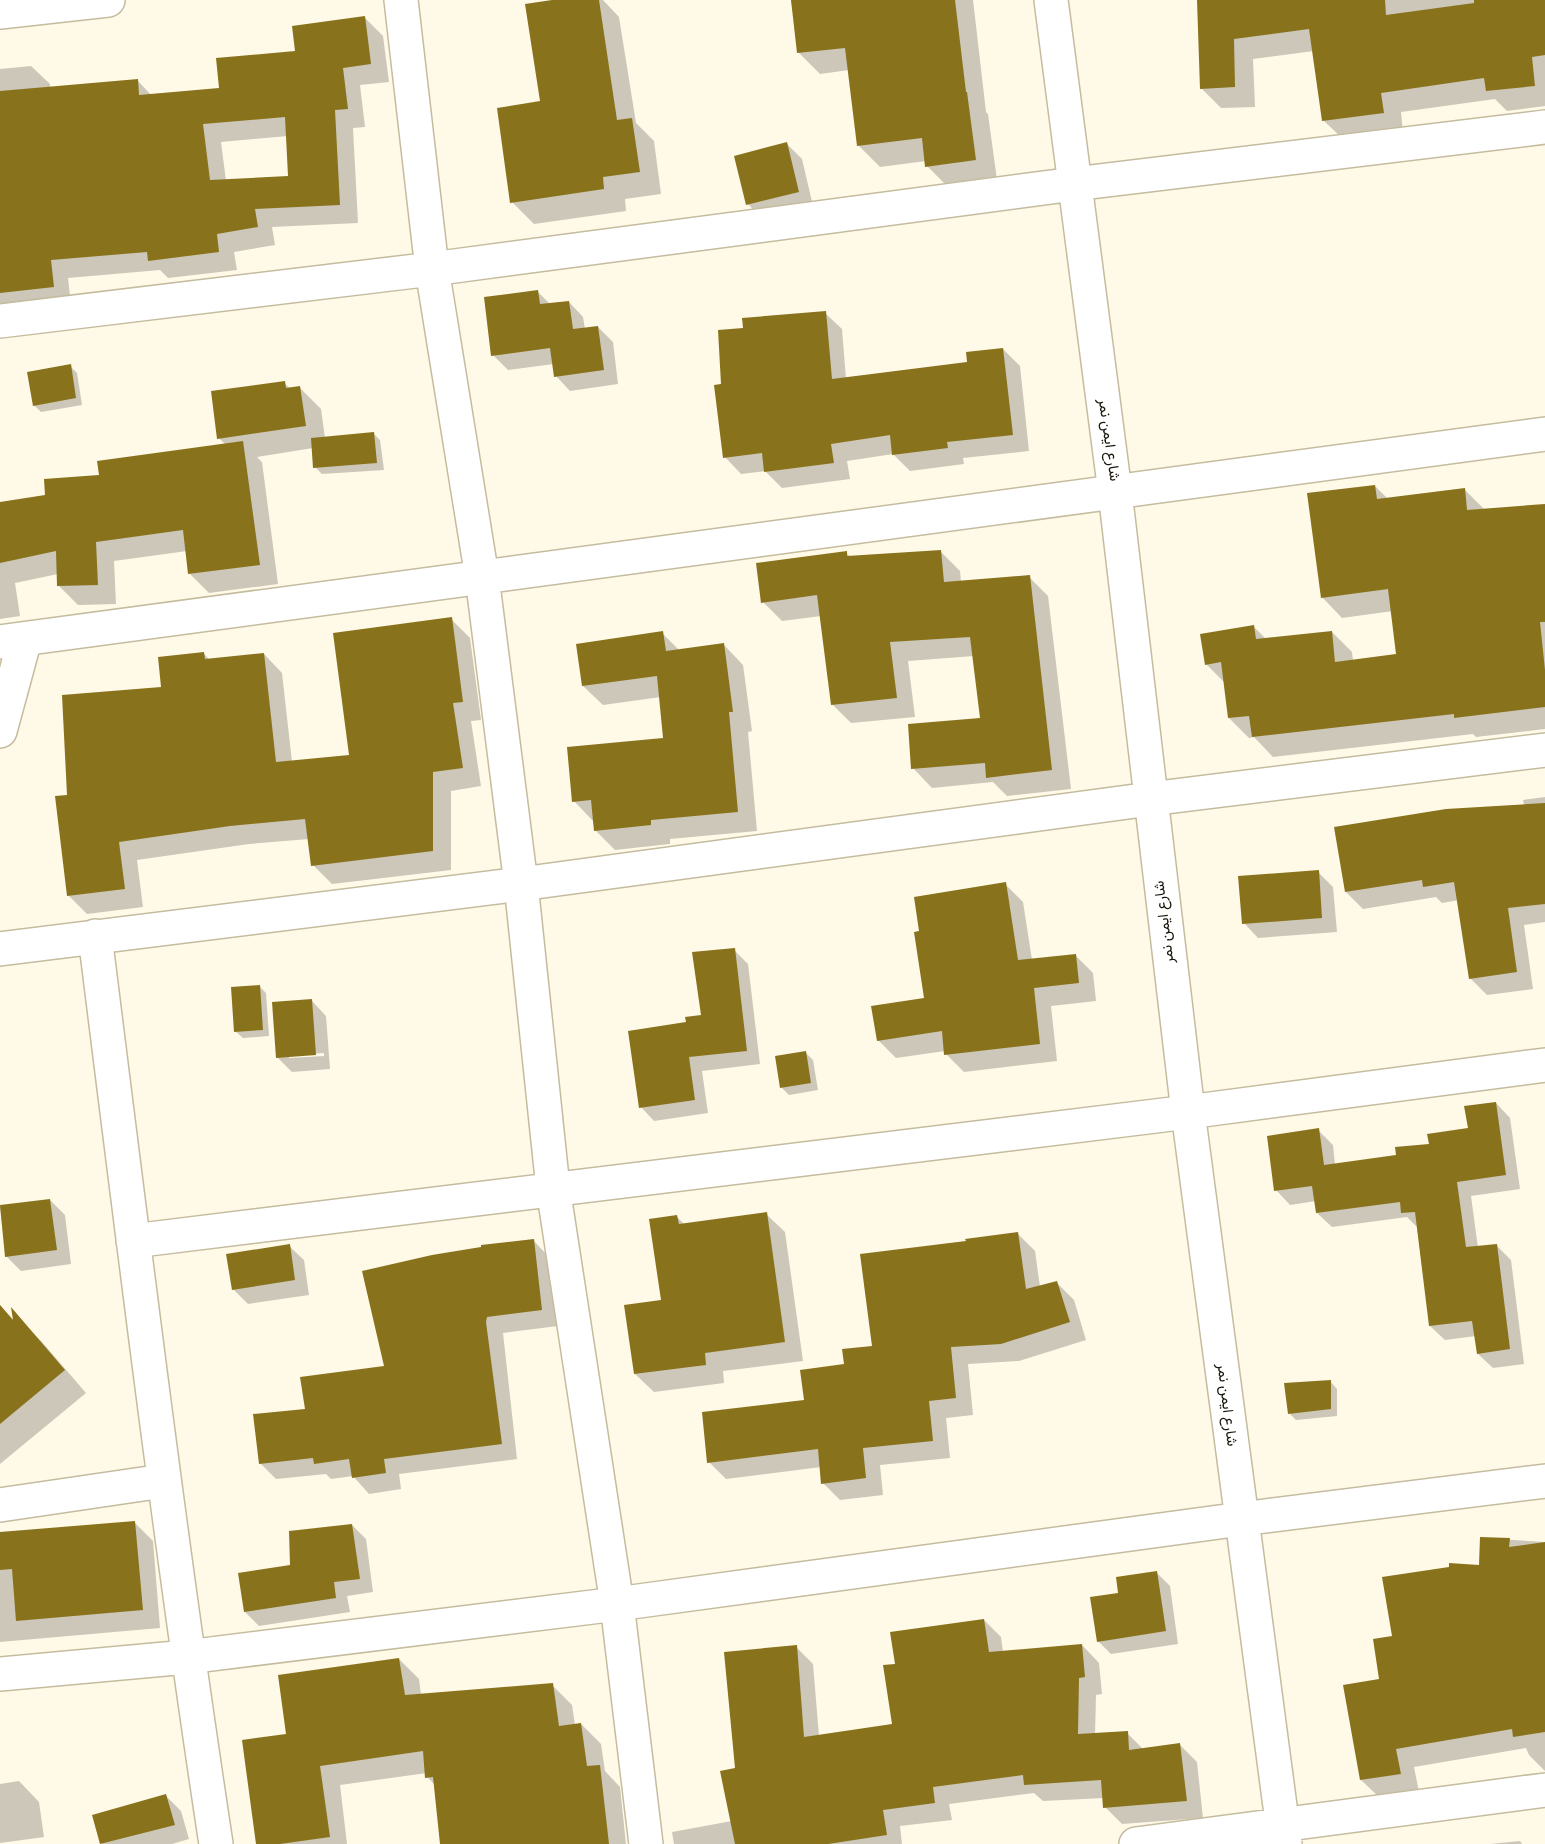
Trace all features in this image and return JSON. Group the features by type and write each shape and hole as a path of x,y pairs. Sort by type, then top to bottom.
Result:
{"street":[{"path":"0,12 108,0"},
{"path":"401,0 432,269 482,577 521,884 553,1188 617,1604 646,1844"},
{"name":"شارع ايمن نمر","path":"1051,0 1115,492 1188,1112 1284,1834"},
{"path":"0,321 432,269 1074,184 1545,127"},
{"path":"0,730 12,640 1545,434"},
{"path":"0,949 521,884 1150,799 1545,750"},
{"path":"95,936 164,1481 216,1844"},
{"path":"133,1240 1188,1112 1544,1073"},
{"path":"0,1505 164,1481"},
{"path":"0,1674 188,1658 617,1604 1241,1519 1545,1481"},
{"path":"1136,1844 1284,1834 1545,1790"}],"building":[{"path":"552,0 599,0 617,120 632,118 640,172 603,177 604,189 510,203 497,108 540,101 525,4"},
{"path":"791,0 955,0 976,160 925,167 922,138 857,146 845,48 797,53"},
{"path":"1197,0 1385,0 1386,15 1474,3 1474,0 1545,0 1545,55 1532,57 1535,86 1486,91 1484,78 1381,93 1384,113 1322,121 1309,29 1234,39 1235,87 1200,89"},
{"path":"365,16 371,64 343,68 348,109 335,110 340,205 255,209 258,227 217,234 219,252 148,261 147,252 51,260 54,287 0,293 0,91 138,79 139,95 219,88 216,58 295,51 292,26","holes":["285,117 288,176 210,180 203,124"]},
{"path":"787,142 799,192 746,205 734,156"},
{"path":"538,290 540,304 569,301 573,329 598,326 604,370 554,377 550,348 491,356 484,297"},
{"path":"826,311 832,379 967,362 966,352 1003,348 1013,435 947,442 948,448 892,455 890,435 831,444 834,463 764,472 762,453 723,458 714,385 721,384 718,330 743,328 742,318"},
{"path":"71,364 76,398 33,406 27,372"},
{"path":"285,381 286,388 300,386 306,426 217,439 211,391"},
{"path":"374,432 377,463 313,468 311,438"},
{"path":"243,441 260,565 188,574 183,530 96,542 98,585 57,586 56,551 0,563 0,502 45,495 44,479 99,475 97,461"},
{"path":"1375,485 1377,499 1465,488 1467,510 1545,504 1545,622 1540,622 1545,670 1545,707 1454,718 1454,714 1252,737 1249,716 1228,718 1221,662 1205,665 1200,634 1254,625 1256,639 1332,631 1335,662 1396,654 1388,589 1321,598 1307,493"},
{"path":"941,550 944,582 1030,575 1052,770 986,778 985,763 911,769 908,724 980,718 970,637 890,642 897,698 831,705 817,595 761,603 756,563 847,551 847,556"},
{"path":"452,617 463,702 453,703 463,768 433,772 433,851 311,866 305,819 230,826 119,842 125,889 67,896 55,796 67,795 62,695 161,687 158,657 204,652 205,659 264,653 276,762 349,755 333,633"},
{"path":"663,631 666,651 724,643 733,712 729,712 738,812 651,820 651,825 594,831 591,800 572,802 567,747 663,738 657,676 582,686 576,644"},
{"path":"1545,803 1545,904 1508,908 1517,972 1469,979 1454,882 1423,887 1422,880 1345,892 1334,827 1446,809"},
{"path":"1319,870 1322,918 1242,924 1238,876"},
{"path":"1006,882 1018,960 1076,954 1079,983 1034,988 1040,1044 944,1055 942,1031 877,1041 871,1006 924,998 914,932 919,931 914,897"},
{"path":"735,948 747,1051 689,1057 695,1100 639,1108 628,1031 686,1022 685,1017 701,1015 692,952"},
{"path":"260,985 263,1030 234,1032 231,987"},
{"path":"312,999 316,1055 276,1058 272,1002"},
{"path":"806,1051 811,1083 780,1088 775,1056"},
{"path":"1496,1102 1506,1175 1457,1182 1466,1247 1497,1244 1510,1349 1477,1354 1472,1321 1429,1326 1415,1212 1401,1213 1400,1202 1316,1213 1312,1186 1274,1191 1267,1136 1319,1128 1324,1165 1396,1155 1395,1147 1429,1144 1427,1134 1468,1128 1464,1106"},
{"path":"50,1199 57,1250 5,1257 0,1205"},
{"path":"767,1212 785,1342 705,1353 706,1365 634,1374 624,1305 661,1300 649,1219 677,1215 679,1224"},
{"path":"1018,1232 1026,1289 1057,1281 1070,1322 1001,1344 951,1347 956,1398 929,1401 933,1441 863,1448 866,1478 821,1484 818,1449 707,1463 702,1412 804,1400 800,1370 844,1364 842,1349 872,1346 860,1254"},
{"path":"534,1239 542,1310 487,1317 486,1322 502,1444 384,1459 386,1473 352,1478 349,1459 314,1464 313,1458 259,1464 253,1414 305,1409 300,1377 384,1366 362,1271 432,1255 481,1247 481,1245"},
{"path":"290,1244 295,1280 232,1290 226,1254"},
{"path":"0,1305 13,1320 11,1307 65,1370 0,1424"},
{"path":"1331,1380 1331,1409 1288,1414 1284,1383"},
{"path":"135,1521 143,1610 16,1621 12,1569 0,1570 0,1532"},
{"path":"352,1524 360,1579 334,1582 336,1598 244,1612 238,1573 290,1565 289,1531"},
{"path":"1480,1537 1510,1538 1509,1547 1545,1542 1545,1732 1513,1737 1512,1729 1396,1749 1401,1774 1360,1780 1343,1685 1379,1679 1373,1639 1392,1636 1382,1577 1449,1567 1449,1563 1479,1565"},
{"path":"1157,1571 1166,1631 1097,1642 1090,1597 1118,1593 1116,1577"},
{"path":"984,1619 989,1652 1082,1644 1085,1677 1079,1678 1078,1734 1128,1731 1129,1750 1180,1743 1187,1801 1103,1808 1101,1780 1024,1785 1023,1775 933,1787 935,1803 883,1810 887,1835 828,1844 735,1844 720,1771 735,1768 724,1652 797,1645 804,1737 892,1724 883,1665 895,1664 890,1632"},
{"path":"399,1658 405,1695 553,1683 559,1726 581,1723 587,1766 600,1765 609,1844 440,1844 433,1777 425,1778 423,1751 320,1766 330,1837 280,1844 256,1844 242,1740 286,1734 278,1675"},
{"path":"166,1794 175,1825 100,1844 92,1815"}]}
